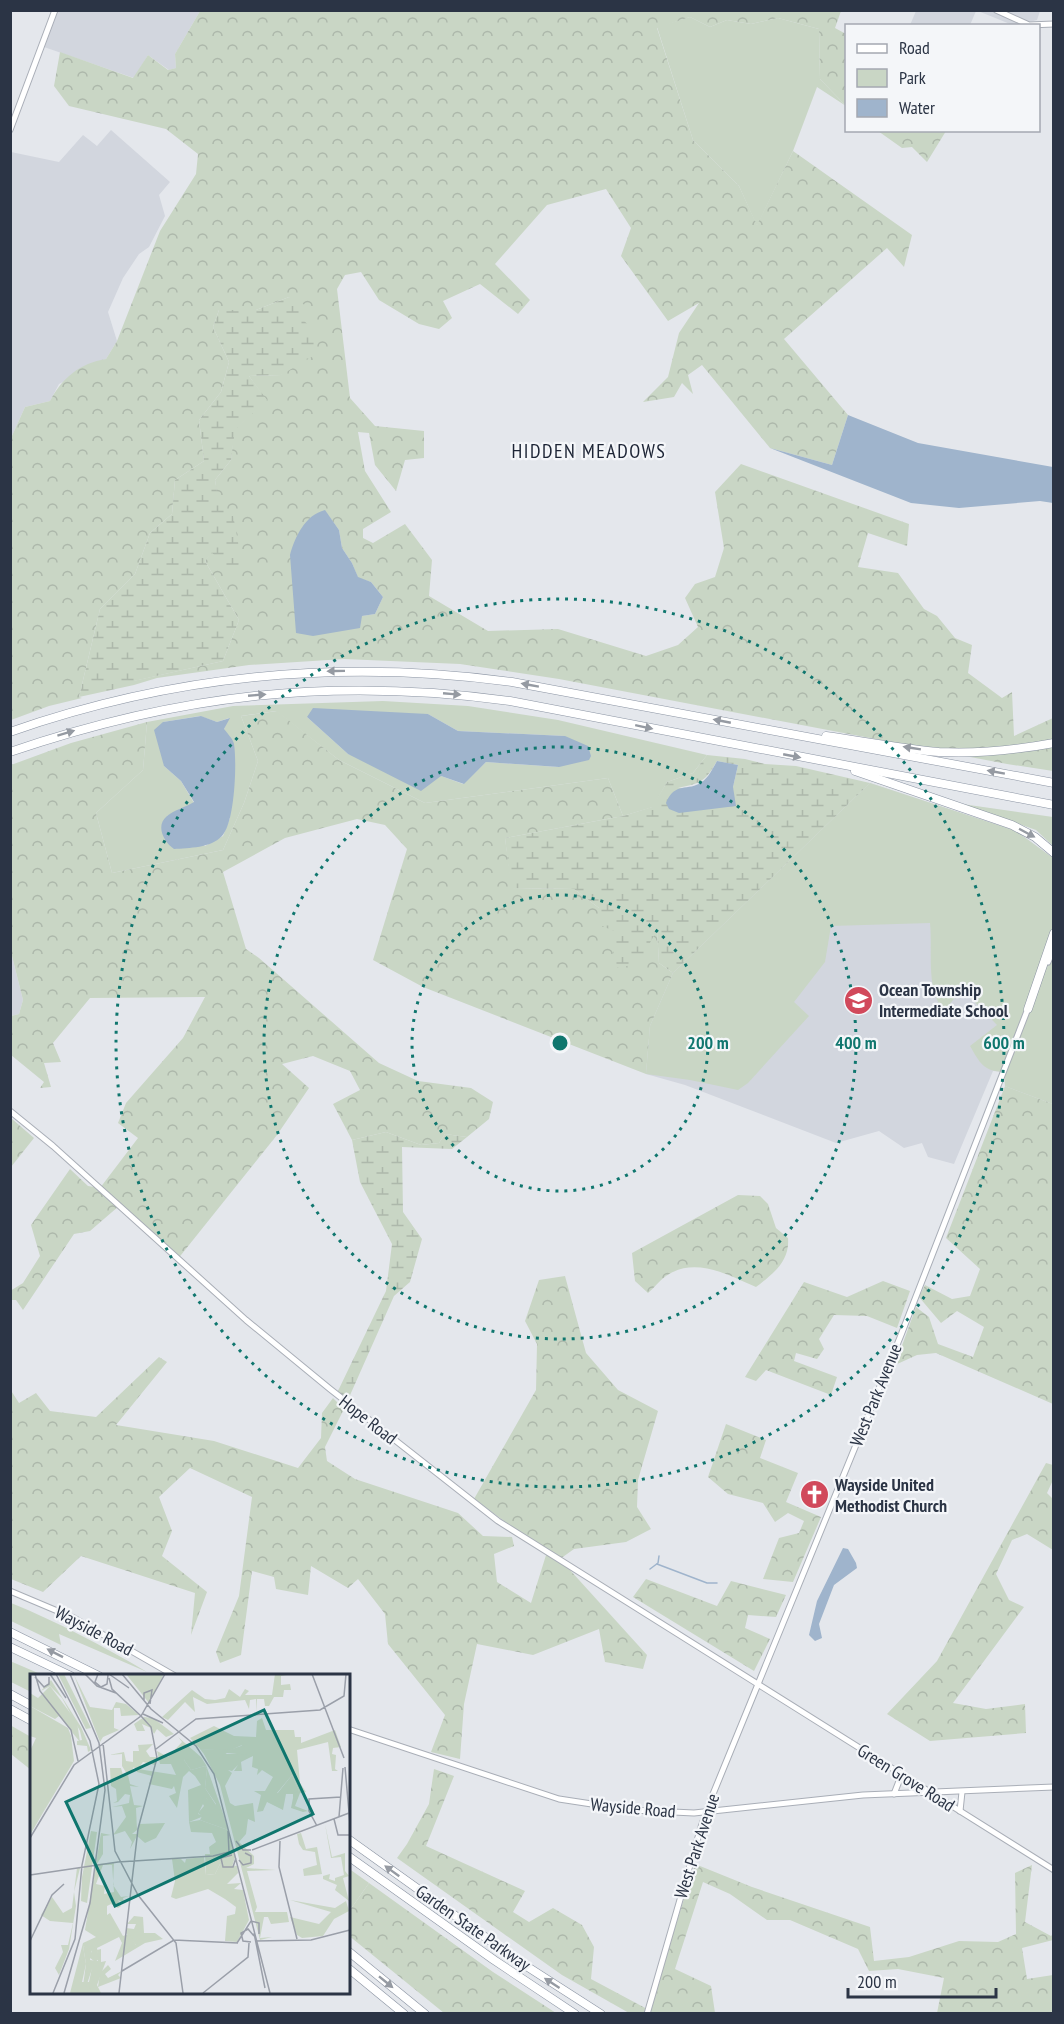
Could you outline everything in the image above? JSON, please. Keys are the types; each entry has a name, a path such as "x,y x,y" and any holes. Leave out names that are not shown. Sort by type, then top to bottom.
{"highway":[{"path":"10,732 78,710 159,690 253,676 341,671 430,673 494,680 1053,783"},
{"path":"10,752 95,725 188,704 289,692 391,690 510,701 1053,805"},
{"path":"753,727 939,752 986,752 1053,743"},
{"path":"834,764 1012,825 1035,837 1053,853"},
{"path":"1028,1009 1053,933"},
{"path":"10,1632 95,1674"},
{"path":"10,1647 67,1674"},
{"path":"10,1694 30,1705"},
{"path":"10,1709 30,1720"},
{"name":"Garden State Parkway","path":"350,1840 520,1962 602,2013"},
{"name":"Garden State Parkway","path":"350,1857 484,1953 575,2013"},
{"path":"350,1953 425,2013"},
{"path":"350,1970 404,2013"}],"street":[{"path":"10,130 55,10"},
{"path":"996,10 1027,24"},
{"name":"West Park Avenue","path":"646,2013 707,1812 897,1345 1053,948"},
{"name":"Hope Road","path":"10,1111 246,1320 463,1496 520,1537 603,1586 759,1685"},
{"name":"Wayside Road","path":"10,1591 74,1618 172,1674"},
{"name":"Green Grove Road","path":"759,1685 900,1776 1053,1870"},
{"name":"Wayside Road","path":"350,1730 574,1803 647,1812 707,1812 835,1797 1053,1787"},
{"path":"894,1794 900,1776"},
{"path":"960,1811 962,1792"}],"shaded area":[{"path":"916,10 976,11 970,24 910,24"},
{"path":"57,11 200,11 175,54 176,68 169,70 148,55 134,78 44,47"},
{"path":"978,11 1040,11 1037,20 1022,24 1010,24"},
{"path":"111,130 170,182 159,195 165,216 149,247 139,254 123,278 108,312 117,341 106,359 59,384 50,401 25,407 11,438 11,152 59,162 83,135 97,146"},
{"name":"Ocean Township Intermediate School","path":"870,783 1016,831 1054,859 1053,1104 1005,1086 1004,1072 993,1071 954,1164 928,1157 922,1143 904,1148 879,1131 836,1143 685,1085 646,1074 650,1026 673,973"},
{"path":"10,948 23,1000 19,1014 11,1016"}],"green space":[{"path":"200,11 841,11 835,28 845,33 845,105 820,79 819,29 778,18 751,24 727,20 710,27 690,17 657,28 693,140 739,186 757,225 793,151 912,235 904,267 887,248 784,339 848,415 832,465 770,448 702,365 688,375 693,394 682,383 674,397 643,402 668,377 679,333 699,303 668,321 621,256 631,228 606,189 547,205 495,264 530,300 518,314 480,284 443,301 452,318 439,329 419,324 379,300 361,272 345,275 337,289 350,398 375,426 424,431 424,458 405,460 396,491 375,465 369,433 358,432 365,471 391,512 363,529 363,538 373,543 405,524 432,560 429,596 488,631 558,629 646,656 678,645 698,627 685,598 695,584 715,577 724,548 715,492 741,464 909,524 907,546 868,533 858,567 898,573 924,609 937,616 955,638 972,645 968,673 1002,698 1012,692 1014,736 1053,718 1053,771 559,679 460,664 344,659 249,665 157,678 134,685 133,681 223,661 239,620 205,561 214,544 218,523 215,480 231,460 234,430 266,400 249,376 281,375 303,320 289,297 256,310 219,310 213,327 229,362 221,392 199,420 204,461 175,480 172,514 150,533 135,574 100,609 79,697 82,698 49,706 11,720 11,438 25,407 50,401 60,385 73,373 88,364 106,359 117,341 160,231 196,174 198,154 166,129 69,106 54,86 60,52 133,78 148,55 168,70 176,68 175,54","holes":["325,511 339,530 342,548 358,578 371,582 383,597 375,614 362,616"]},
{"path":"690,17 710,27 727,20 751,24 778,18 819,29 820,79 845,105 817,87 793,151 757,226 739,186 693,140 657,27"},
{"path":"879,132 945,132 927,162 912,147 902,148"},
{"path":"289,297 307,306 303,320 314,330 315,355 281,375 249,376 267,400 235,430 231,460 215,480 219,503 233,515 242,563 231,569 212,553 205,561 239,620 223,661 134,681 134,685 79,697 100,609 135,574 150,533 172,514 175,480 204,461 199,420 221,392 229,362 213,327 219,310 256,310"},
{"path":"383,701 468,706 558,720 707,755 693,773 667,782 653,807 623,816 608,778 425,803 339,760 276,711 241,716 258,761 244,803 223,850 112,873 96,813 143,770 147,722 233,706","holes":["428,714 458,731 565,736 558,767 486,762 463,784 441,776 348,754 307,717","200,716 217,722 229,718 224,729 230,818 223,836 205,846 167,816 194,803 181,781 164,766 163,722"]},
{"path":"277,711 339,760 425,803 608,778 623,816 505,838 512,888 574,889 599,908 657,928 659,963 673,973 650,1026 646,1074 423,987 373,960 407,849 385,825 357,819 285,838 223,872 246,949 379,1063 418,1081 471,1088 493,1102 489,1119 467,1137 445,1134 439,1143 421,1145 386,1132 352,1140 333,1104 360,1090 350,1071 313,1056 282,1064 309,1088 277,1135 177,1260 119,1206 90,1231 74,1234 23,1310 16,1300 11,1300 10,1291 23,1283 40,1256 31,1225 70,1169 88,1186 100,1188 138,1138 118,1123 126,1103 183,1038 205,997 90,998 53,1043 61,1062 44,1063 51,1087 40,1088 44,1082 11,1055 11,1016 19,1014 23,1000 10,948 11,765 71,743 147,722 143,770 96,813 112,873 223,850 244,803 258,761 241,716"},
{"path":"707,755 745,759 765,764 796,766 870,783 673,973 659,963 657,930 639,963 619,968 611,964 616,932 600,925 599,908 574,889 511,888 505,838 623,816 652,807 667,782 693,773","holes":["717,761 738,765 733,787 678,788 702,780"]},
{"name":"Ocean Township Intermediate School","path":"870,783 1016,831 1053,858 1053,1104 1005,1086 1004,1072 991,1070 983,1065 970,1046 997,1025 962,989 944,1011 938,1002 932,980 930,923 831,926 825,962 794,1002 809,1016 748,1083 738,1090 646,1074 650,1026 673,973"},
{"path":"962,804 1053,817 1053,846 1036,830"},
{"path":"1005,1086 1053,1104 1053,1404 936,1353 917,1355 895,1365 916,1307 929,1317 938,1344 973,1357 984,1327 957,1311 941,1323 919,1297 925,1285 952,1299 970,1296 980,1269 946,1238"},
{"path":"11,1118 34,1138 11,1167"},
{"path":"386,1132 421,1145 439,1143 445,1134 467,1137 452,1149 402,1147 403,1212 422,1239 410,1282 394,1296 347,1402 337,1393 386,1291 392,1244 360,1182 352,1140"},
{"path":"738,1195 760,1196 768,1204 776,1228 788,1238 783,1260 768,1277 756,1287 723,1273 688,1268 677,1270 666,1276 648,1293 635,1281 632,1253"},
{"path":"565,1276 586,1353 618,1390 658,1411 638,1480 637,1507 651,1529 626,1542 574,1549 560,1559 647,1655 643,1669 605,1662 599,1629 533,1655 477,1644 464,1704 460,1759 431,1752 445,1715 388,1644 385,1614 358,1579 348,1588 311,1566 308,1595 276,1589 274,1577 252,1571 241,1655 220,1663 216,1652 239,1596 252,1497 190,1468 159,1497 172,1531 162,1556 207,1592 191,1635 195,1593 81,1556 43,1592 11,1579 10,1389 19,1403 36,1393 50,1411 96,1417 159,1357 167,1362 116,1425 214,1441 298,1468 321,1438 322,1413 333,1398 344,1409 325,1447 327,1461 355,1479 458,1513 483,1536 512,1537 514,1546 494,1554 497,1582 531,1603 547,1552 474,1499 536,1390 537,1344 525,1321 539,1280"},
{"path":"883,1281 910,1291 897,1328 867,1316 834,1315 819,1339 824,1349 817,1359 796,1353 794,1361 837,1377 831,1395 766,1370 756,1381 745,1377 804,1282 847,1297"},
{"path":"726,1424 766,1440 760,1458 798,1473 786,1502 821,1517 793,1582 763,1579 779,1538 799,1533 804,1521 788,1513 775,1522 763,1503 728,1494 708,1477"},
{"path":"1046,1463 1053,1465 1053,1480 1047,1493 1053,1499 1053,1550 1027,1534 1012,1540 996,1574 1009,1600 1024,1607 953,1703 986,1709 1025,1704 1026,1733 930,1741 887,1714 937,1661"},
{"path":"646,1579 717,1606 731,1581 786,1595 776,1617 748,1615 745,1628 770,1639 754,1671 633,1597"},
{"path":"11,1603 80,1635 147,1672 59,1634 61,1645 11,1621"},
{"path":"10,1661 40,1674 30,1674 30,1692 11,1682"},
{"path":"10,1725 30,1736 30,1769 11,1754"},
{"path":"434,1769 454,1776 426,1846 525,1891 513,1912 529,1922 553,1908 582,1925 594,1947 591,1979 649,2010 695,1864 752,1887 870,1927 874,1961 909,1957 959,1941 998,1942 1016,1934 1015,1873 1032,1865 1025,1922 1051,1936 1053,1934 1053,1940 1022,1948 1027,1979 1053,1975 1053,2013 937,2013 944,1978 898,1969 869,1971 858,1949 790,1920 767,1920 730,1894 703,1882 675,1969 711,1986 715,2013 629,2013 562,1975 397,1858 429,1804"},
{"path":"350,1869 369,1883 350,1910"},
{"path":"369,1883 493,1972 556,2013 444,2013 350,1937 350,1910"}],"water":[{"path":"848,415 918,443 1053,467 1053,503 1040,501 959,508 911,503 770,448 832,465"},
{"path":"325,510 339,530 342,548 358,577 371,582 383,597 375,614 362,616 360,628 313,636 296,633 290,555 298,534 306,522"},
{"path":"313,708 428,714 458,731 565,736 588,746 591,756 589,760 559,767 486,762 464,784 441,776 421,791 348,754 307,717"},
{"path":"201,716 217,722 230,718 224,729 233,742 235,753 234,792 230,819 222,836 212,843 200,847 174,849 162,834 163,820 173,812 194,802 181,781 164,766 154,730 163,722"},
{"path":"717,761 738,765 733,787 736,806 679,813 669,809 666,803 673,792 702,782"},
{"path":"843,1548 848,1549 857,1568 834,1585 819,1624 822,1638 815,1641 809,1635 817,1601"}],"waterway":[{"path":"650,1569 658,1563 659,1556"},
{"path":"657,1564 707,1583 717,1583"}],"place":[{"name":"Ocean Township Intermediate School","path":"858,1000"},
{"name":"Wayside United Methodist Church","path":"814,1495"}],"district":[{"name":"HIDDEN MEADOWS","path":"589,451"}]}
